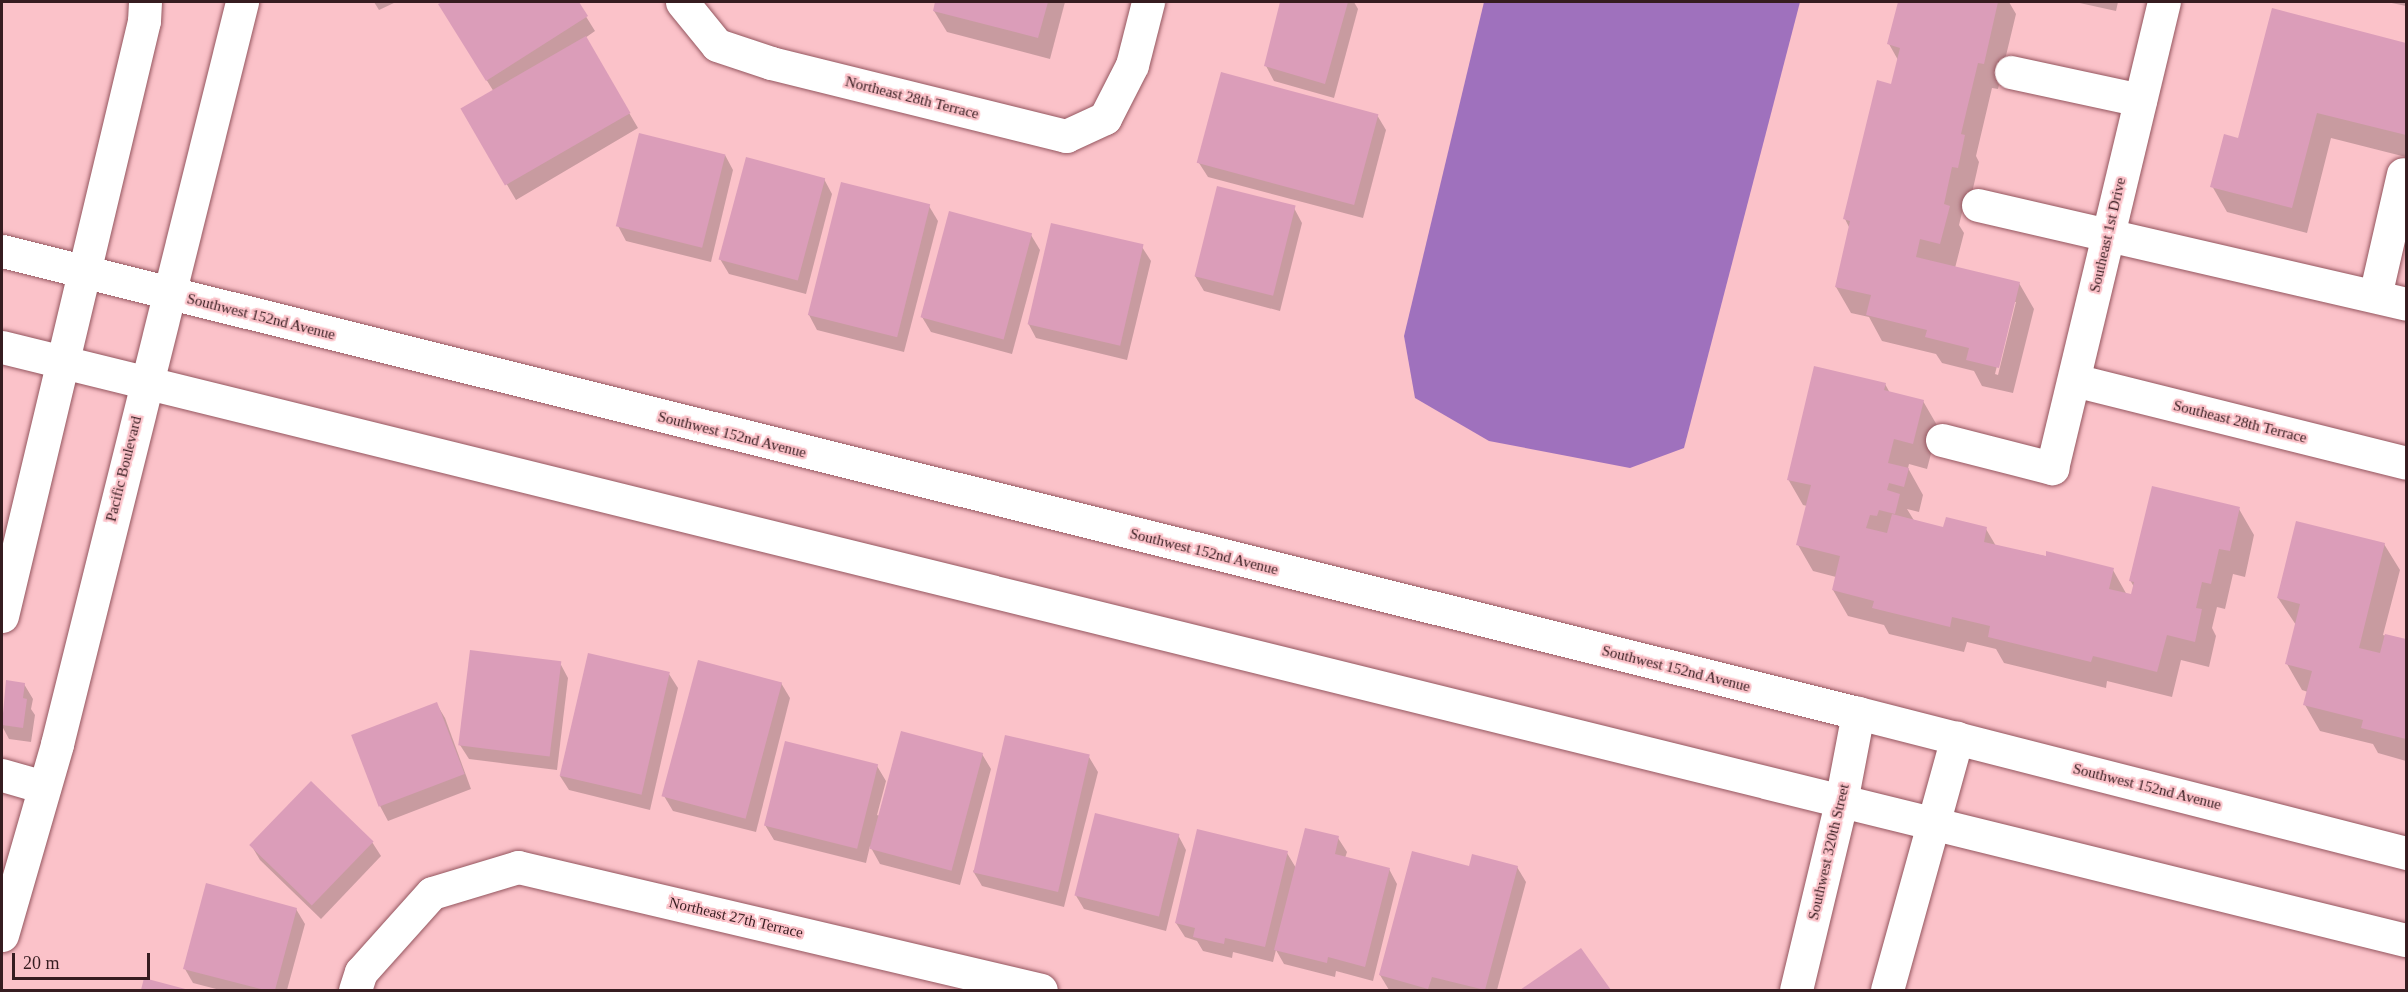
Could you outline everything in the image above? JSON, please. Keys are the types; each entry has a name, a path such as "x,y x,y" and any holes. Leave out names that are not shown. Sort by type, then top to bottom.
{"street":[{"path":"2,616 144,21 145,2"},
{"name":"Pacific Boulevard","path":"2,935 44,787 242,2"},
{"name":"Northeast 28th Terrace","path":"682,2 717,45 771,63 1066,136 1105,118 1132,65 1148,2"},
{"name":"Southeast 1st Drive","path":"1942,440 2052,468 2164,2"},
{"path":"2012,72 2140,100"},
{"path":"2375,296 2403,174"},
{"path":"1978,205 2406,304"},
{"name":"Southwest 152nd Avenue","path":"2,251 1858,712 2406,853"},
{"path":"2,347 2406,940"},
{"name":"Southeast 28th Terrace","path":"2074,381 2406,463"},
{"name":"Southwest 320th Street","path":"1796,990 1842,802 1858,712"},
{"path":"1887,990 1957,738"},
{"path":"2,775 44,787"},
{"name":"Northeast 27th Terrace","path":"355,990 361,972 432,893 518,867 1041,990"}],"shaded area":[{"path":"1484,2 1800,2 1684,448 1630,468 1489,441 1415,398 1404,336"}],"building":[{"path":"443,2 579,2 588,16 486,81 438,4"},
{"path":"935,2 1048,2 1038,38 933,11"},
{"path":"1280,2 1348,2 1325,84 1264,66"},
{"path":"1898,2 1998,2 1984,64 1978,63 1961,134 1965,135 1958,168 1952,167 1944,204 1950,206 1940,244 1920,239 1916,257 2020,282 1999,368 1966,360 1969,348 1925,337 1927,330 1866,315 1871,295 1835,287 1850,221 1843,219 1877,80 1891,84 1900,48 1887,44"},
{"path":"2272,8 2406,43 2406,135 2317,113 2292,208 2210,187 2224,134 2238,138"},
{"path":"586,36 630,113 505,186 460,109"},
{"path":"1221,72 1378,114 1354,205 1197,163"},
{"path":"639,133 725,155 702,248 616,226"},
{"path":"746,157 825,178 798,281 719,259"},
{"path":"841,182 930,204 897,337 808,315"},
{"path":"1217,186 1296,206 1273,296 1195,276"},
{"path":"949,211 1032,233 1004,340 921,317"},
{"path":"1051,223 1144,244 1120,346 1028,324"},
{"path":"1814,366 1886,383 1884,390 1924,400 1913,444 1894,439 1888,463 1909,468 1904,487 1889,483 1887,490 1900,494 1895,514 1879,510 1877,516 1870,515 1866,528 1887,533 1892,514 1943,527 1946,517 1987,527 1984,542 2046,556 2046,551 2114,568 2109,589 2131,594 2134,582 2129,581 2152,486 2240,507 2230,551 2219,549 2211,584 2202,582 2196,608 2202,609 2195,642 2167,635 2157,672 2093,656 2091,662 1988,637 1990,626 1952,617 1950,627 1872,608 1874,601 1832,590 1840,556 1796,545 1811,485 1787,480"},
{"path":"2296,521 2385,543 2359,648 2380,653 2385,634 2406,639 2406,739 2361,728 2363,720 2303,705 2312,671 2285,664 2300,604 2277,598"},
{"path":"470,650 561,661 550,756 458,745"},
{"path":"588,653 670,672 642,795 560,776"},
{"path":"698,660 782,683 746,819 662,796"},
{"path":"6,680 25,683 23,698 27,699 23,728 2,725"},
{"path":"437,702 465,774 379,807 351,735"},
{"path":"901,731 983,753 952,871 869,849"},
{"path":"1005,735 1090,755 1058,892 973,872"},
{"path":"785,741 878,764 857,849 764,825"},
{"path":"311,781 374,841 312,905 249,845"},
{"path":"1095,813 1179,834 1159,917 1074,895"},
{"path":"1305,828 1339,836 1335,854 1390,868 1365,967 1328,957 1327,963 1274,950"},
{"path":"1197,829 1288,851 1265,947 1225,938 1224,944 1193,937 1195,928 1175,923"},
{"path":"1412,851 1469,866 1472,854 1518,866 1485,990 1432,977 1428,989 1379,975"},
{"path":"206,883 297,908 275,990 265,990 183,969"},
{"path":"1581,948 1611,990 1520,990"},
{"path":"144,978 189,990 141,990"}]}
